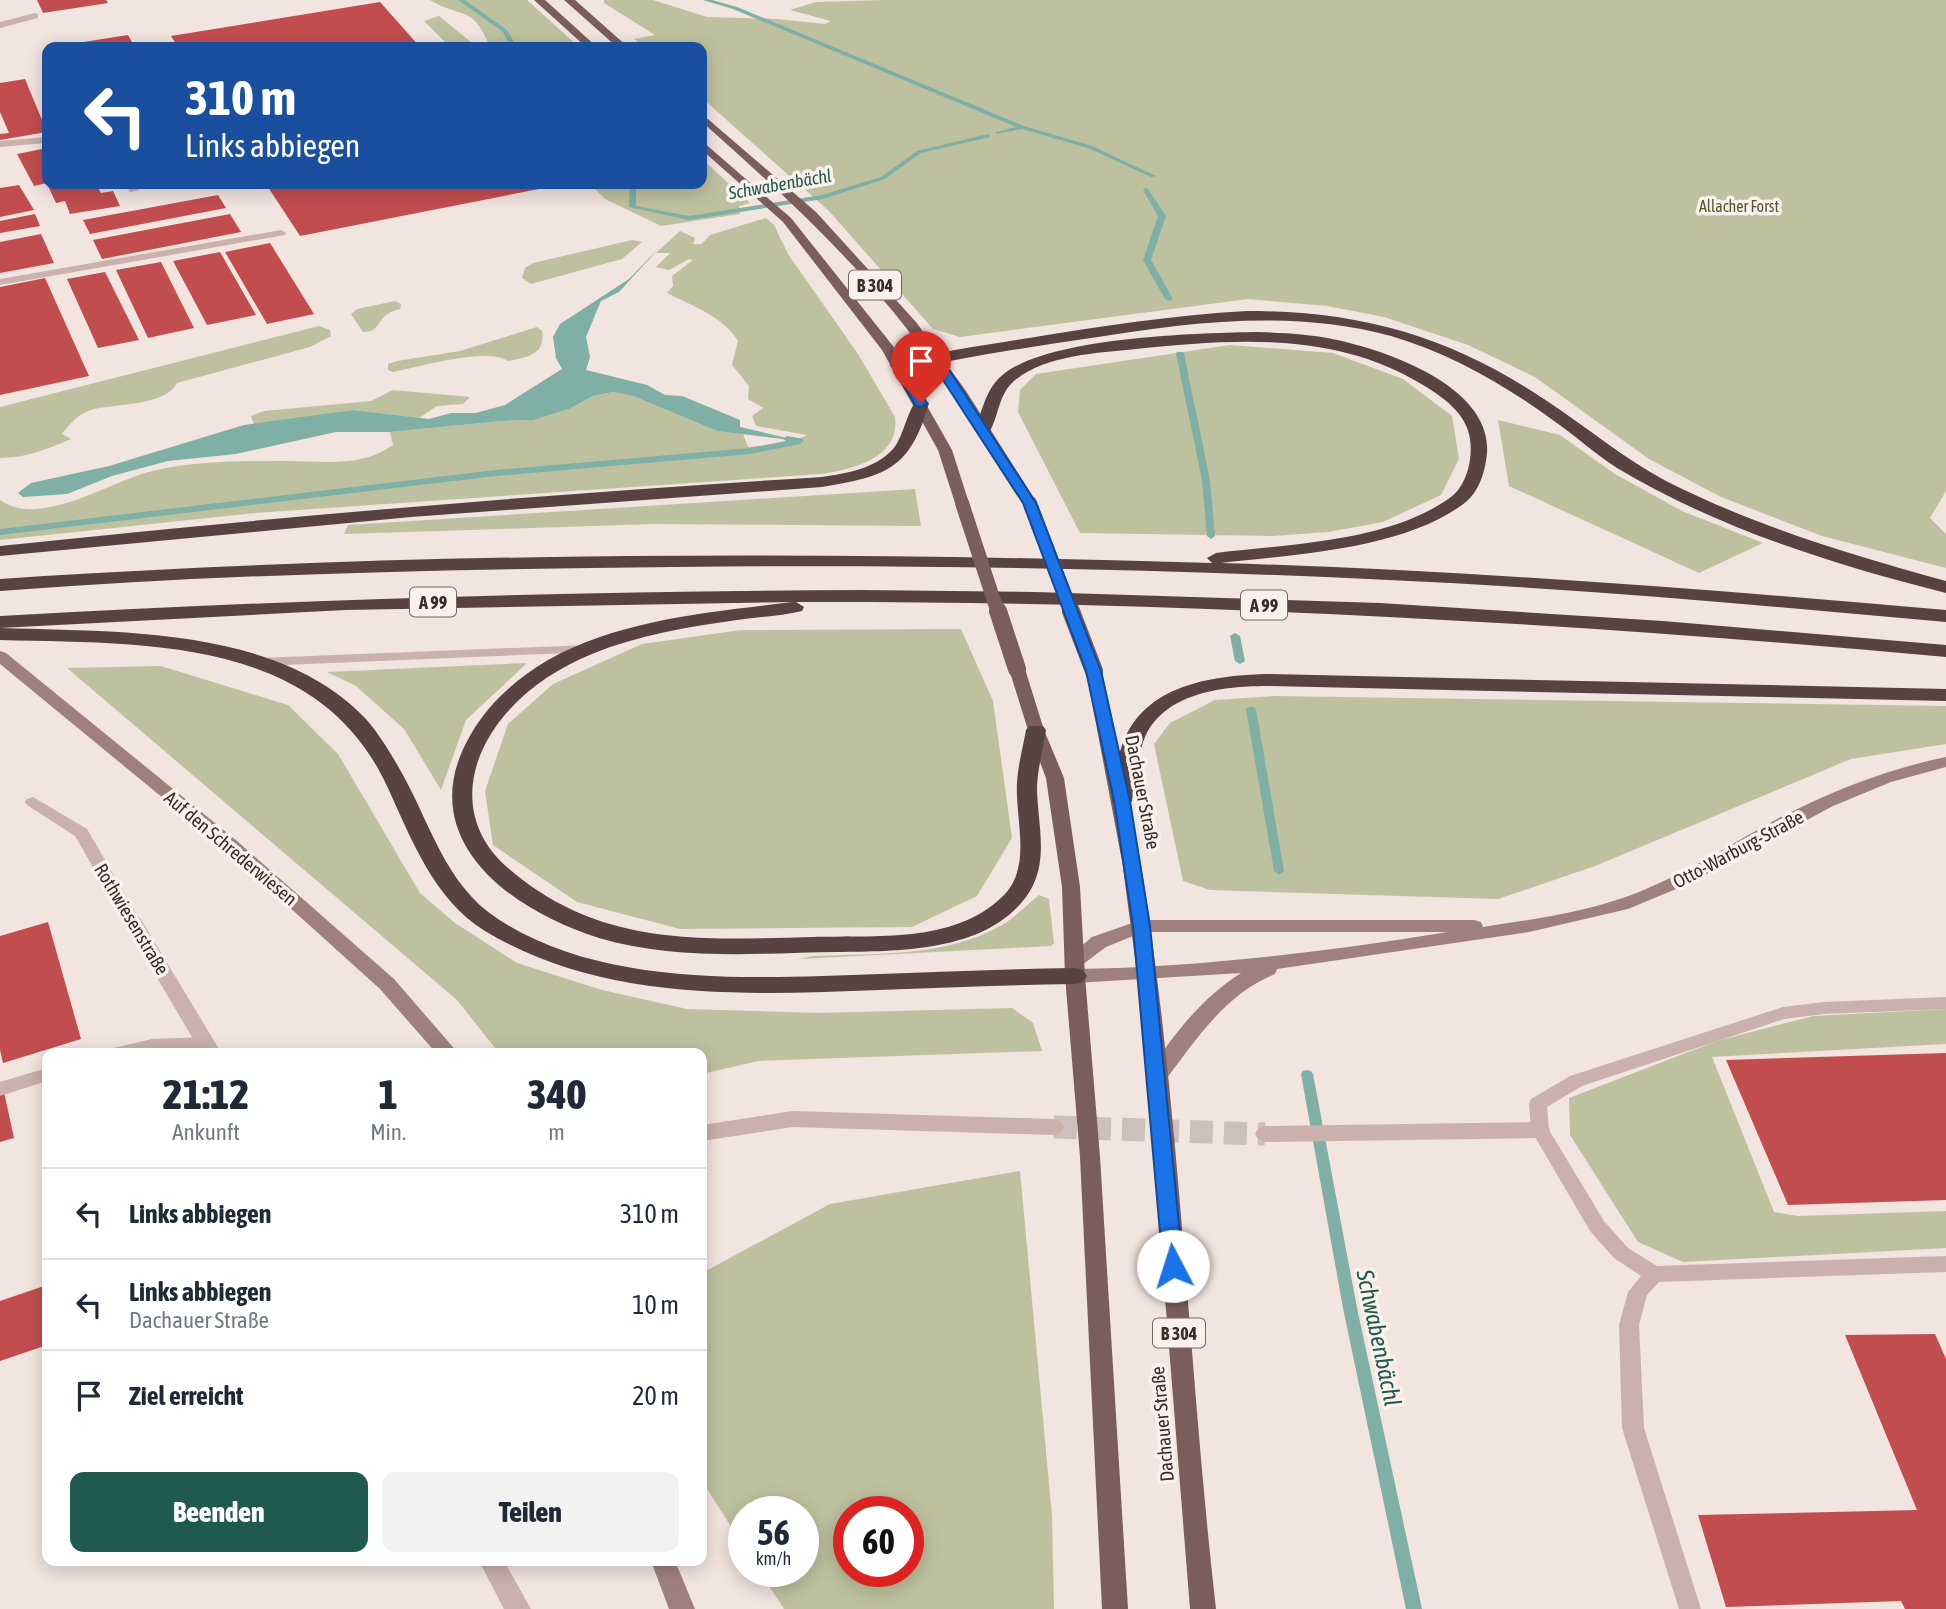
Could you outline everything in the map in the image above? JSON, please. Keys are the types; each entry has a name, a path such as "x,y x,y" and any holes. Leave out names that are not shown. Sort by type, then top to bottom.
{"highway":[{"path":"898,366 1189,318 1280,315 1329,319 1396,333 1471,360 1560,417 1620,462 1686,498 1763,531 1837,557 1946,587"},
{"path":"984,429 998,390 1008,377 1024,367 1045,360 1115,347 1215,335 1261,334 1303,338 1358,349 1391,360 1424,377 1455,398 1479,437 1478,460 1472,484 1457,500 1399,528 1287,548 1153,566"},
{"path":"0,551 363,515 595,496 822,482 857,476 888,464 906,446 914,430 921,403"},
{"name":"A 99","path":"0,585 529,562 866,560 1153,566 1544,584 1946,616"},
{"path":"866,597 658,628 588,649 556,664 526,684 505,702 486,725 472,749 463,774 460,798 463,818 485,860 509,886 547,909 588,926 654,942 729,947 893,942 944,935 993,915 1012,901 1031,863 1027,785 1036,730"},
{"name":"A 99","path":"0,622 282,607 524,599 1114,599 1382,609 1674,627 1946,651"},
{"path":"0,634 160,641 217,650 260,662 295,676 328,694 366,731 387,763 430,854 469,909 491,925 550,953 656,979 772,986 1075,968"},
{"path":"1122,801 1129,747 1136,731 1152,712 1182,693 1221,682 1279,680 1606,690 1946,695"}],"main road":[{"path":"539,0 586,42"},
{"path":"569,0 617,42"},
{"name":"Dachauer Straße","path":"707,121 812,214 911,325 936,359 1030,503 1094,671 1122,801 1141,926 1157,1077 1203,1609"},
{"name":"B 304","path":"707,148 787,220 898,366 921,403 945,450 1036,730 1055,778 1071,887 1090,1157 1115,1609"},
{"name":"Auf den Schrederwiesen","path":"0,656 231,845 377,974 444,1048"},
{"name":"Otto-Warburg-Straße","path":"1075,968 1146,975 1347,956 1583,915 1643,898 1862,785 1908,770 1946,762"},
{"path":"1075,968 1099,942 1141,926"},
{"name":"Otto-Warburg-Straße","path":"1141,926 1527,926"},
{"path":"1157,1077 1218,1000 1242,981 1261,971 1294,961"},
{"path":"665,1566 682,1609"}],"street":[{"name":"Rothwiesenstraße","path":"132,922 209,1048"},
{"path":"707,1132 793,1119 1054,1128"},
{"path":"1265,1134 1540,1130"},
{"path":"495,1566 518,1609"}],"lane":[{"path":"0,25 35,16"},
{"path":"0,144 42,140"},
{"path":"0,282 281,233"},
{"path":"260,662 588,649"},
{"name":"Rothwiesenstraße","path":"33,802 81,833 132,922"},
{"path":"1946,1003 1824,1008 1783,1013 1576,1081 1538,1104 1540,1130 1597,1226 1621,1253 1654,1274 1946,1264"},
{"path":"140,1048 152,1045 209,1048"},
{"path":"0,1089 42,1076"},
{"path":"1654,1274 1638,1292 1629,1325 1633,1428 1690,1609"}],"green space":[{"path":"430,0 527,0 573,42 488,42 472,18"},
{"name":"Allacher Forst","path":"604,0 653,0 707,17 777,19 825,24 831,21 790,10 816,2 885,0 1946,0 1946,491 1930,518 1946,534 1946,568 1822,536 1721,497 1649,459 1535,377 1468,345 1384,317 1327,306 1248,299 960,337 933,329 829,211 707,102 707,42 638,42 634,39 655,35 604,3"},
{"path":"439,16 471,42 445,42 424,21"},
{"path":"707,164 750,203 739,206 740,214 661,226 605,199 595,189 707,189"},
{"path":"766,218 774,225 788,254 858,354 895,417 895,431 890,442 882,452 860,465 821,474 255,513 0,540 0,500 16,507 35,509 55,506 135,476 201,463 355,460 381,452 393,445 390,432 534,420 569,409 593,396 613,392 633,396 717,431 743,434 748,447 790,443 807,435 756,426 752,416 763,408 748,399 749,386 732,365 738,341 732,332 706,312 667,293 673,286 672,276 693,260 689,259 669,270 656,267 670,253 656,253 680,231 695,238 693,244 702,244 710,235"},
{"path":"632,240 642,242 622,259 531,284 522,278 525,268 533,263"},
{"path":"395,301 401,304 400,309 392,311 368,332 363,332 351,314 357,309"},
{"path":"319,326 330,330 331,336 310,347 177,383 171,391 151,400 91,410 78,417 62,434 71,439 28,455 0,458 0,407"},
{"path":"537,327 542,331 541,345 534,354 522,358 508,361 498,357 469,357 393,372 388,370 388,364 397,361 460,351"},
{"path":"1230,345 1333,353 1403,379 1452,416 1459,459 1441,495 1383,522 1328,532 1273,536 1080,533 1018,412 1020,390 1036,374"},
{"path":"393,390 470,397 463,404 437,406 419,418 353,410 254,424 251,416 264,411 371,401"},
{"path":"1498,420 1560,435 1615,474 1682,511 1763,543 1699,573 1509,486"},
{"path":"915,489 921,526 654,524 344,534 348,525"},
{"path":"961,629 993,701 1012,838 977,896 912,927 680,929 577,902 493,845 485,791 508,724 553,684 642,644 741,630"},
{"path":"527,663 466,720 441,790 404,729 356,686 327,672"},
{"path":"161,666 288,705 338,754 420,893 455,923 517,963 602,990 687,1009 817,1013 1012,1008 1033,1023 1042,1051 758,1061 707,1073 707,1048 495,1048 457,1000 67,668"},
{"path":"1274,696 1946,706 1946,744 1851,759 1595,866 1498,899 1210,890 1183,881 1154,744 1170,723 1215,700"},
{"path":"1039,895 1049,899 1054,943 1051,946 800,959 813,956 910,952 957,943 1002,925"},
{"path":"1946,1009 1946,1044 1712,1057 1774,1212 1798,1216 1946,1211 1946,1248 1683,1262 1638,1242 1570,1135 1569,1098 1717,1041 1813,1016"},
{"path":"1020,1171 1052,1516 1054,1609 784,1609 770,1587 819,1587 819,1496 728,1496 728,1522 707,1489 707,1270 830,1204"}],"water":[{"path":"662,245 619,292 601,301 586,337 590,357 586,370 647,385 665,395 682,396 740,420 740,427 800,441 717,431 633,396 613,392 593,396 569,409 534,420 390,432 336,432 236,454 168,461 112,476 67,494 23,497 18,493 31,483 109,466 244,425 353,410 429,419 451,413 476,413 505,405 562,369 556,358 553,337 560,324 629,279"}],"building":[{"path":"37,0 106,0 108,3 43,13"},
{"path":"380,2 416,42 175,42 171,36"},
{"path":"128,35 132,42 83,42"},
{"path":"25,79 42,120 42,133 0,140 0,134 9,133 0,112 0,83"},
{"path":"42,149 42,184 34,186 17,154"},
{"path":"19,185 34,210 0,217 0,188"},
{"path":"49,189 99,189 101,193 113,191 120,206 70,214 65,201 56,203"},
{"path":"269,189 539,189 300,236"},
{"path":"218,195 226,208 90,234 83,220"},
{"path":"35,214 40,226 0,233 0,221"},
{"path":"230,214 241,232 102,259 93,240"},
{"path":"41,234 54,263 0,273 0,242"},
{"path":"270,243 314,314 267,324 225,252"},
{"path":"220,252 256,315 207,325 173,261"},
{"path":"161,262 194,328 148,338 116,270"},
{"path":"105,272 139,340 98,348 67,279"},
{"path":"45,278 89,376 0,395 0,287"},
{"path":"48,922 81,1039 52,1048 42,1048 42,1051 3,1063 0,1050 0,936"},
{"path":"1946,1053 1946,1200 1788,1205 1726,1060"},
{"path":"4,1092 14,1138 0,1142 0,1093"},
{"path":"42,1287 42,1347 0,1361 0,1301"},
{"path":"1935,1334 1946,1359 1946,1609 1905,1609 1901,1601 1726,1607 1698,1515 1917,1510 1845,1335"}],"waterway":[{"name":"Schwabenbächl","path":"461,0 505,31 511,42"},
{"path":"706,0 735,8 1022,127"},
{"name":"Schwabenbächl","path":"998,133 1022,127"},
{"name":"Schwabenbächl","path":"1022,127 1090,147 1153,176"},
{"name":"Schwabenbächl","path":"633,189 632,207 689,218 823,197 883,178 919,152 988,136"},
{"name":"Schwabenbächl","path":"1146,190 1162,216 1147,260 1169,299"},
{"name":"Schwabenbächl","path":"1180,354 1206,480 1211,536"},
{"path":"0,532 496,473 750,451 800,441 787,439"},
{"name":"Schwabenbächl","path":"1235,636 1240,661"},
{"name":"Schwabenbächl","path":"1251,709 1279,871"},
{"name":"Schwabenbächl","path":"1307,1074 1350,1308 1414,1609"}],"tunnel":[{"path":"1054,1127 1265,1134"}],"route":[{"path":"921,403 898,366 936,359 1030,503 1094,671 1122,801 1141,926 1173,1266"}]}
